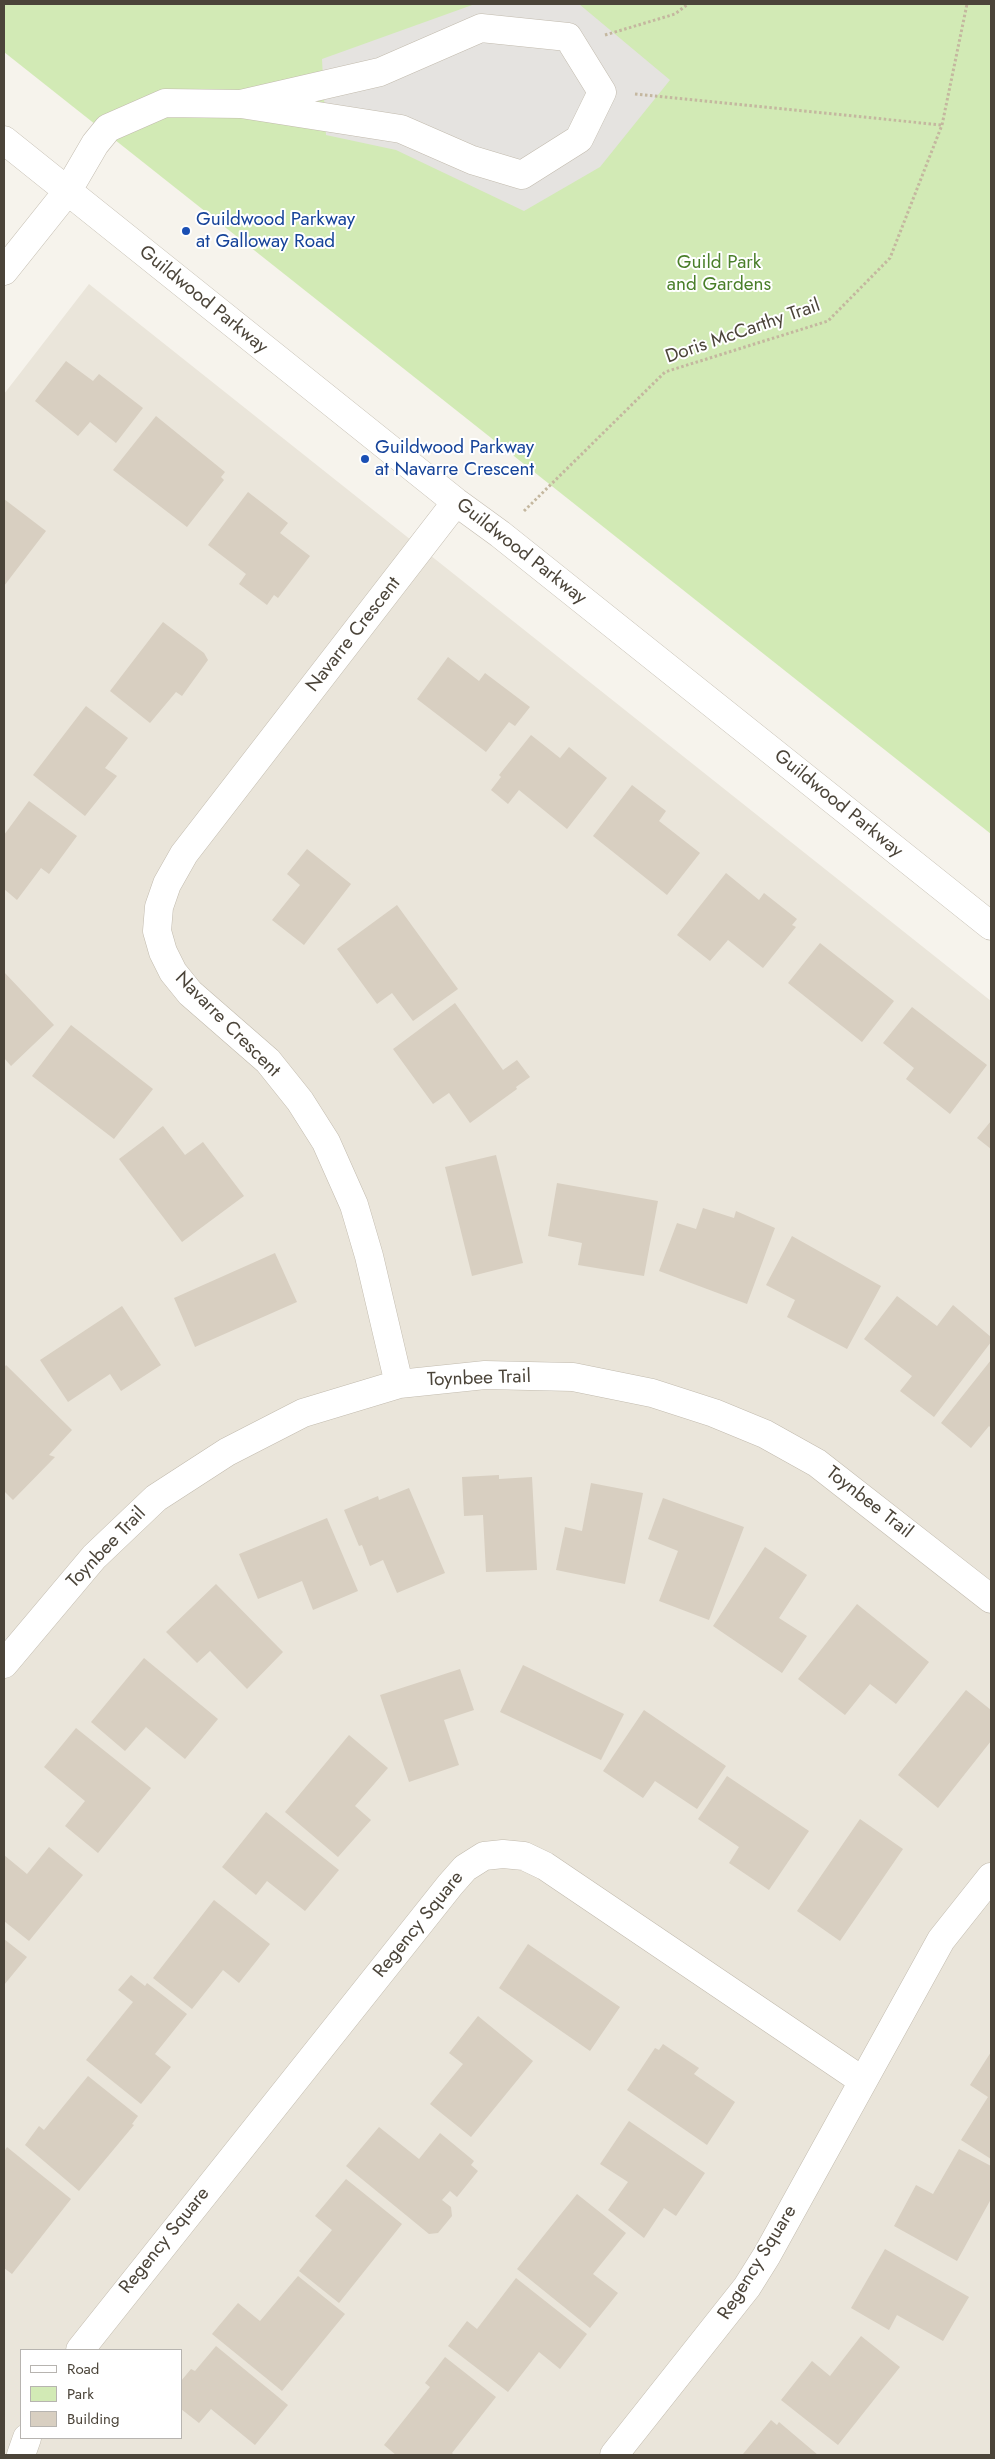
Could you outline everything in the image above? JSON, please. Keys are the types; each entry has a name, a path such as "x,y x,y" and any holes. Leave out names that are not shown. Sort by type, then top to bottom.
{"street":[{"path":"4,271 67,192 95,144 108,128 164,103 241,104 401,129 472,160 522,175 579,139 602,92 568,37 481,28 380,72 241,104"},
{"name":"Guildwood Parkway","path":"4,140 456,502 500,534 991,926"},
{"name":"Navarre Crescent","path":"399,1384 369,1256 354,1205 326,1142 300,1101 268,1061 190,992 173,972 163,952 157,931 160,907 168,884 184,854 456,502"},
{"name":"Toynbee Trail","path":"4,1664 94,1557 156,1498 226,1452 303,1413 399,1384 485,1375 573,1377 652,1393 714,1413 765,1434 817,1463 991,1599"},
{"name":"Regency Square","path":"81,2349 450,1886 465,1868 484,1856 503,1854 524,1856 545,1866 863,2081"},
{"name":"Regency Square","path":"614,2455 747,2288 940,1940 991,1877"},
{"path":"21,2455 27,2439"}],"path":[{"path":"568,37 593,39 675,14 688,4"},
{"name":"Doris McCarthy Trail","path":"500,534 665,372 828,321 890,258 942,124 967,4"},
{"path":"602,92 667,96 942,124"}],"shaded area":[{"path":"475,4 579,4 670,80 600,167 524,211 396,150 326,135 322,59"},
{"path":"89,284 991,1001 991,2455 4,2455 4,394"}],"green space":[{"name":"Guild Park and Gardens","path":"4,4 991,4 991,834 4,52"}],"building":[{"path":"66,361 93,381 99,374 143,408 116,443 90,422 78,436 35,401"},
{"path":"156,416 225,472 221,477 224,480 187,527 113,470"},
{"path":"248,492 288,523 280,533 310,556 278,598 274,595 267,605 239,584 246,574 208,545"},
{"path":"4,499 46,531 4,586"},
{"path":"163,622 204,653 208,660 182,696 176,692 150,723 110,691"},
{"path":"448,657 479,681 485,673 530,707 515,726 509,722 486,752 417,699"},
{"path":"86,706 128,738 105,768 117,776 85,816 33,775"},
{"path":"531,735 560,758 569,747 607,778 567,829 519,790 508,804 491,790 501,777 499,775"},
{"path":"632,785 666,811 659,821 700,853 667,895 593,836"},
{"path":"29,801 77,836 49,874 41,868 17,900 4,889 4,835"},
{"path":"307,849 351,884 304,945 272,920 300,885 287,874"},
{"path":"726,873 759,900 764,893 797,919 792,925 796,927 763,968 728,940 710,961 677,935"},
{"path":"397,905 458,989 413,1021 392,993 377,1004 337,949"},
{"path":"820,943 894,1001 862,1042 788,983"},
{"path":"4,972 54,1025 11,1066 4,1058"},
{"path":"455,1003 503,1070 517,1060 530,1077 516,1087 517,1089 470,1123 449,1093 433,1104 393,1049"},
{"path":"912,1007 987,1065 950,1114 906,1079 914,1068 883,1043"},
{"path":"71,1025 153,1089 114,1139 32,1076"},
{"path":"991,1121 991,1149 977,1138"},
{"path":"163,1126 185,1155 203,1142 244,1196 182,1242 119,1159"},
{"path":"496,1155 523,1263 472,1276 445,1167"},
{"path":"557,1183 658,1201 644,1276 578,1265 582,1243 548,1236"},
{"path":"703,1208 734,1218 736,1211 775,1228 747,1304 659,1271 677,1223 696,1229"},
{"path":"792,1236 881,1286 847,1349 787,1317 795,1300 766,1285"},
{"path":"275,1253 297,1302 195,1347 174,1298"},
{"path":"897,1296 937,1326 953,1305 991,1337 991,1342 934,1417 900,1391 912,1376 864,1339"},
{"path":"122,1306 161,1365 121,1391 110,1374 68,1402 40,1360"},
{"path":"991,1360 991,1428 989,1426 971,1448 941,1423"},
{"path":"6,1365 72,1430 49,1455 55,1457 13,1500 4,1491 4,1368"},
{"path":"499,1475 499,1479 532,1477 537,1570 486,1572 483,1515 464,1516 462,1477"},
{"path":"591,1483 643,1493 625,1584 556,1570 565,1527 582,1531"},
{"path":"409,1488 445,1573 397,1593 383,1560 370,1566 362,1545 359,1546 344,1510 378,1496 379,1500"},
{"path":"663,1498 744,1527 709,1620 659,1601 678,1551 648,1539"},
{"path":"327,1518 358,1591 313,1610 302,1581 258,1599 239,1554"},
{"path":"765,1547 807,1575 779,1618 807,1636 782,1673 713,1626"},
{"path":"216,1584 283,1652 247,1689 210,1651 197,1663 166,1632"},
{"path":"857,1604 929,1662 896,1704 870,1684 845,1715 798,1679"},
{"path":"144,1658 218,1719 185,1759 146,1727 125,1751 91,1722"},
{"path":"523,1665 624,1714 601,1760 500,1712"},
{"path":"460,1669 474,1710 444,1720 459,1765 409,1782 380,1695"},
{"path":"966,1690 991,1710 991,1741 938,1808 898,1775"},
{"path":"644,1710 726,1766 697,1809 655,1781 643,1798 603,1771"},
{"path":"76,1728 151,1788 98,1853 65,1826 85,1801 44,1767"},
{"path":"349,1735 388,1768 355,1806 371,1820 338,1857 285,1812"},
{"path":"727,1776 809,1831 769,1890 729,1863 739,1847 698,1819"},
{"path":"266,1812 339,1870 305,1911 267,1881 256,1895 222,1867"},
{"path":"860,1819 903,1849 840,1941 797,1911"},
{"path":"49,1847 83,1875 29,1941 4,1921 4,1855 27,1874"},
{"path":"214,1900 270,1944 239,1983 223,1970 192,2009 153,1978"},
{"path":"4,1939 27,1957 4,1985"},
{"path":"528,1944 620,2007 590,2051 499,1988"},
{"path":"131,1975 145,1986 147,1983 187,2014 155,2054 171,2067 141,2104 86,2060 133,2002 118,1990"},
{"path":"478,2016 533,2061 471,2137 430,2104 463,2064 449,2053"},
{"path":"663,2044 699,2068 694,2074 735,2102 707,2145 627,2090 655,2048 659,2050"},
{"path":"991,2052 991,2159 961,2140 988,2097 970,2085"},
{"path":"88,2076 138,2116 132,2124 134,2125 79,2191 25,2145 39,2126 44,2130"},
{"path":"629,2121 705,2173 676,2216 664,2208 644,2238 608,2210 628,2182 600,2164"},
{"path":"379,2127 419,2159 440,2133 474,2161 471,2165 478,2171 457,2197 450,2191 442,2200 451,2207 452,2216 438,2233 429,2234 346,2166"},
{"path":"7,2147 71,2199 12,2274 4,2268 4,2152"},
{"path":"959,2149 991,2166 991,2199 957,2261 894,2226 916,2185 933,2194"},
{"path":"346,2179 402,2224 339,2303 299,2271 332,2230 315,2216"},
{"path":"577,2194 626,2233 593,2274 618,2293 590,2328 517,2269"},
{"path":"885,2249 969,2297 943,2341 897,2315 889,2330 851,2308"},
{"path":"298,2276 345,2314 282,2391 212,2334 238,2303 260,2321"},
{"path":"516,2278 587,2334 560,2369 539,2352 508,2392 448,2346 467,2321 477,2329"},
{"path":"861,2336 900,2367 838,2445 781,2400 812,2361 830,2376"},
{"path":"216,2346 288,2405 255,2445 211,2409 199,2423 182,2410 182,2380 191,2369 195,2371"},
{"path":"445,2357 496,2397 452,2453 454,2455 396,2455 384,2445 430,2387 425,2383"},
{"path":"771,2420 777,2425 779,2422 818,2455 744,2455"}],"place":[{"name":"Guildwood Parkway at Galloway Road","path":"186,231"},
{"name":"Guildwood Parkway at Navarre Crescent","path":"365,459"}]}
